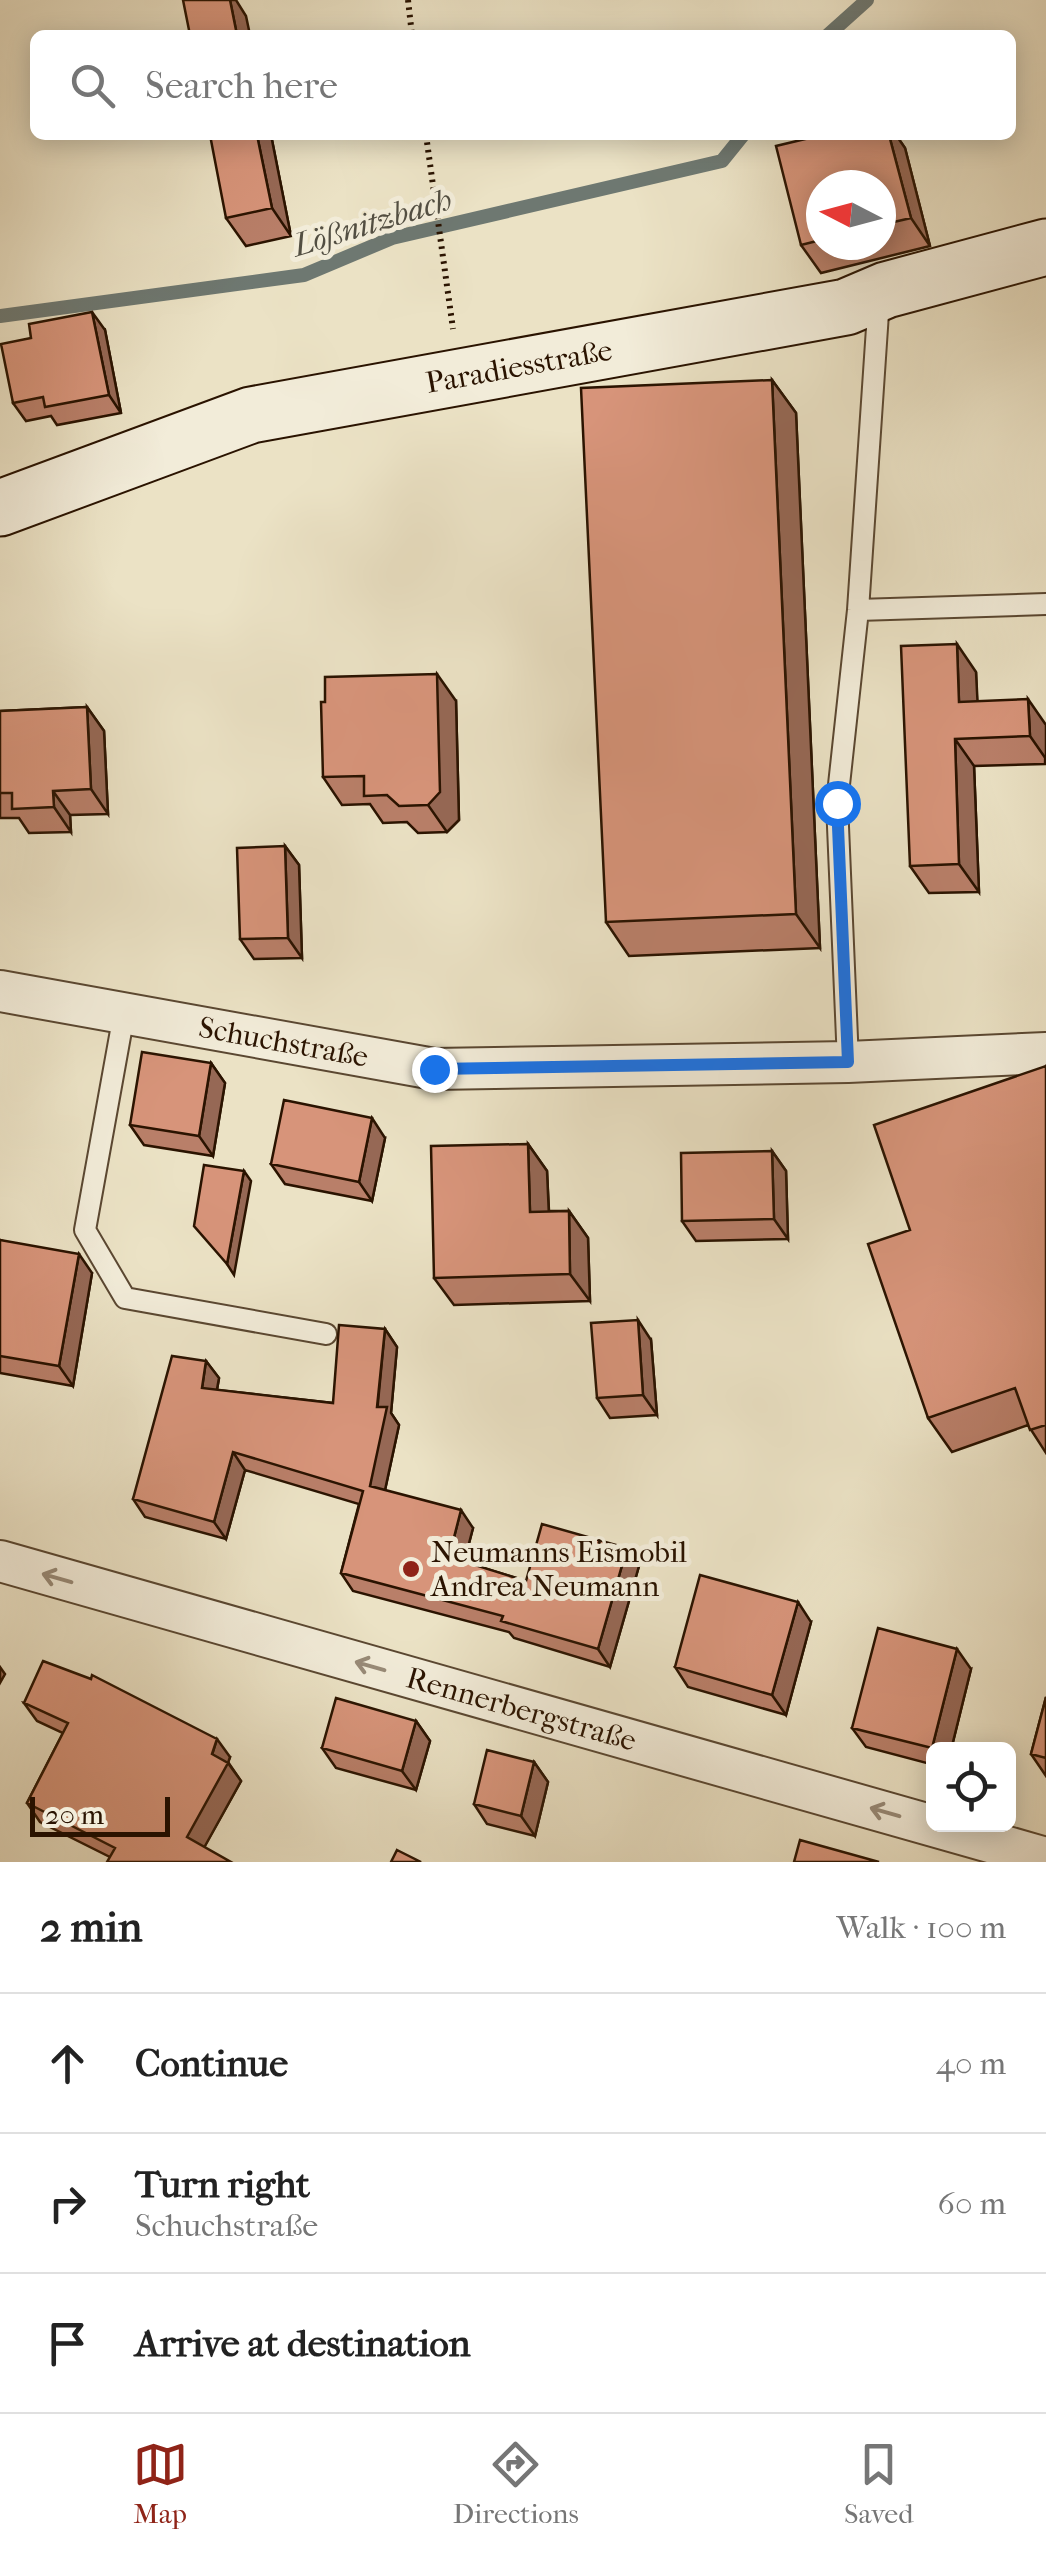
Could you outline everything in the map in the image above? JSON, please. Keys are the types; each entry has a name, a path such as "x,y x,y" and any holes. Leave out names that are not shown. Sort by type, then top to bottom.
{"street":[{"name":"Paradiesstraße","path":"0,508 251,415 846,307 886,290 1046,247"},
{"name":"Schuchstraße","path":"0,991 434,1069 848,1062 1046,1053"},
{"name":"Rennerbergstraße","path":"0,1561 1046,1858"}],"lane":[{"path":"848,1062 837,803 858,610 878,312 886,290"},
{"path":"858,610 1046,604"},
{"path":"124,1014 85,1230 125,1298 326,1334"}],"path":[{"path":"408,0 411,30"},
{"path":"427,140 460,380"}],"building":[{"path":"183,0 230,0 236,30 189,30"},
{"path":"211,140 258,140 272,208 226,218"},
{"path":"801,140 890,140 911,218 896,222 896,170 806,170 806,244 801,245 776,146"},
{"path":"92,312 109,395 45,407 43,397 13,403 1,344 31,338 29,324"},
{"path":"772,380 796,914 606,922 581,388"},
{"path":"957,644 959,702 1028,699 1030,736 955,739 959,864 910,866 901,646"},
{"path":"437,674 440,792 428,805 399,806 387,795 364,796 364,776 323,777 321,702 325,702 325,677"},
{"path":"87,707 91,789 53,791 54,807 12,809 12,793 0,793 0,711"},
{"path":"285,846 288,938 240,939 237,848"},
{"path":"142,1052 211,1063 199,1136 130,1125"},
{"path":"1046,1066 1046,1425 1030,1430 1015,1388 928,1418 868,1244 910,1230 874,1125"},
{"path":"284,1100 372,1118 359,1182 271,1164"},
{"path":"528,1144 530,1212 569,1211 570,1274 434,1278 431,1146"},
{"path":"772,1151 774,1219 682,1221 681,1153"},
{"path":"204,1165 244,1171 227,1264 194,1226"},
{"path":"0,1240 79,1254 59,1366 0,1356"},
{"path":"638,1320 643,1395 597,1398 591,1323"},
{"path":"339,1325 385,1329 377,1407 387,1407 370,1486 461,1510 449,1557 526,1581 542,1524 627,1548 598,1649 501,1621 503,1616 341,1573 363,1491 233,1452 214,1522 133,1499 172,1356 206,1361 202,1388 333,1403"},
{"path":"700,1575 798,1602 772,1695 675,1667"},
{"path":"878,1628 957,1649 934,1742 926,1742 926,1746 852,1728"},
{"path":"43,1661 91,1679 92,1675 217,1739 212,1754 228,1763 187,1837 231,1862 107,1862 115,1848 27,1803 68,1723 24,1703"},
{"path":"1046,1697 1046,1758 1031,1754"},
{"path":"336,1698 416,1721 402,1771 322,1748"},
{"path":"487,1750 534,1762 521,1816 474,1804"},
{"path":"800,1840 879,1862 794,1862"},
{"path":"397,1850 421,1862 391,1862"}],"waterway":[{"name":"Lößnitzbach","path":"834,30 867,0"},
{"name":"Lößnitzbach","path":"0,316 304,275 392,238 722,161 739,140"}],"place":[{"name":"Neumanns Eismobil Andrea Neumann","path":"411,1569"}],"route":[{"path":"434,1069 848,1062 837,803"}]}
